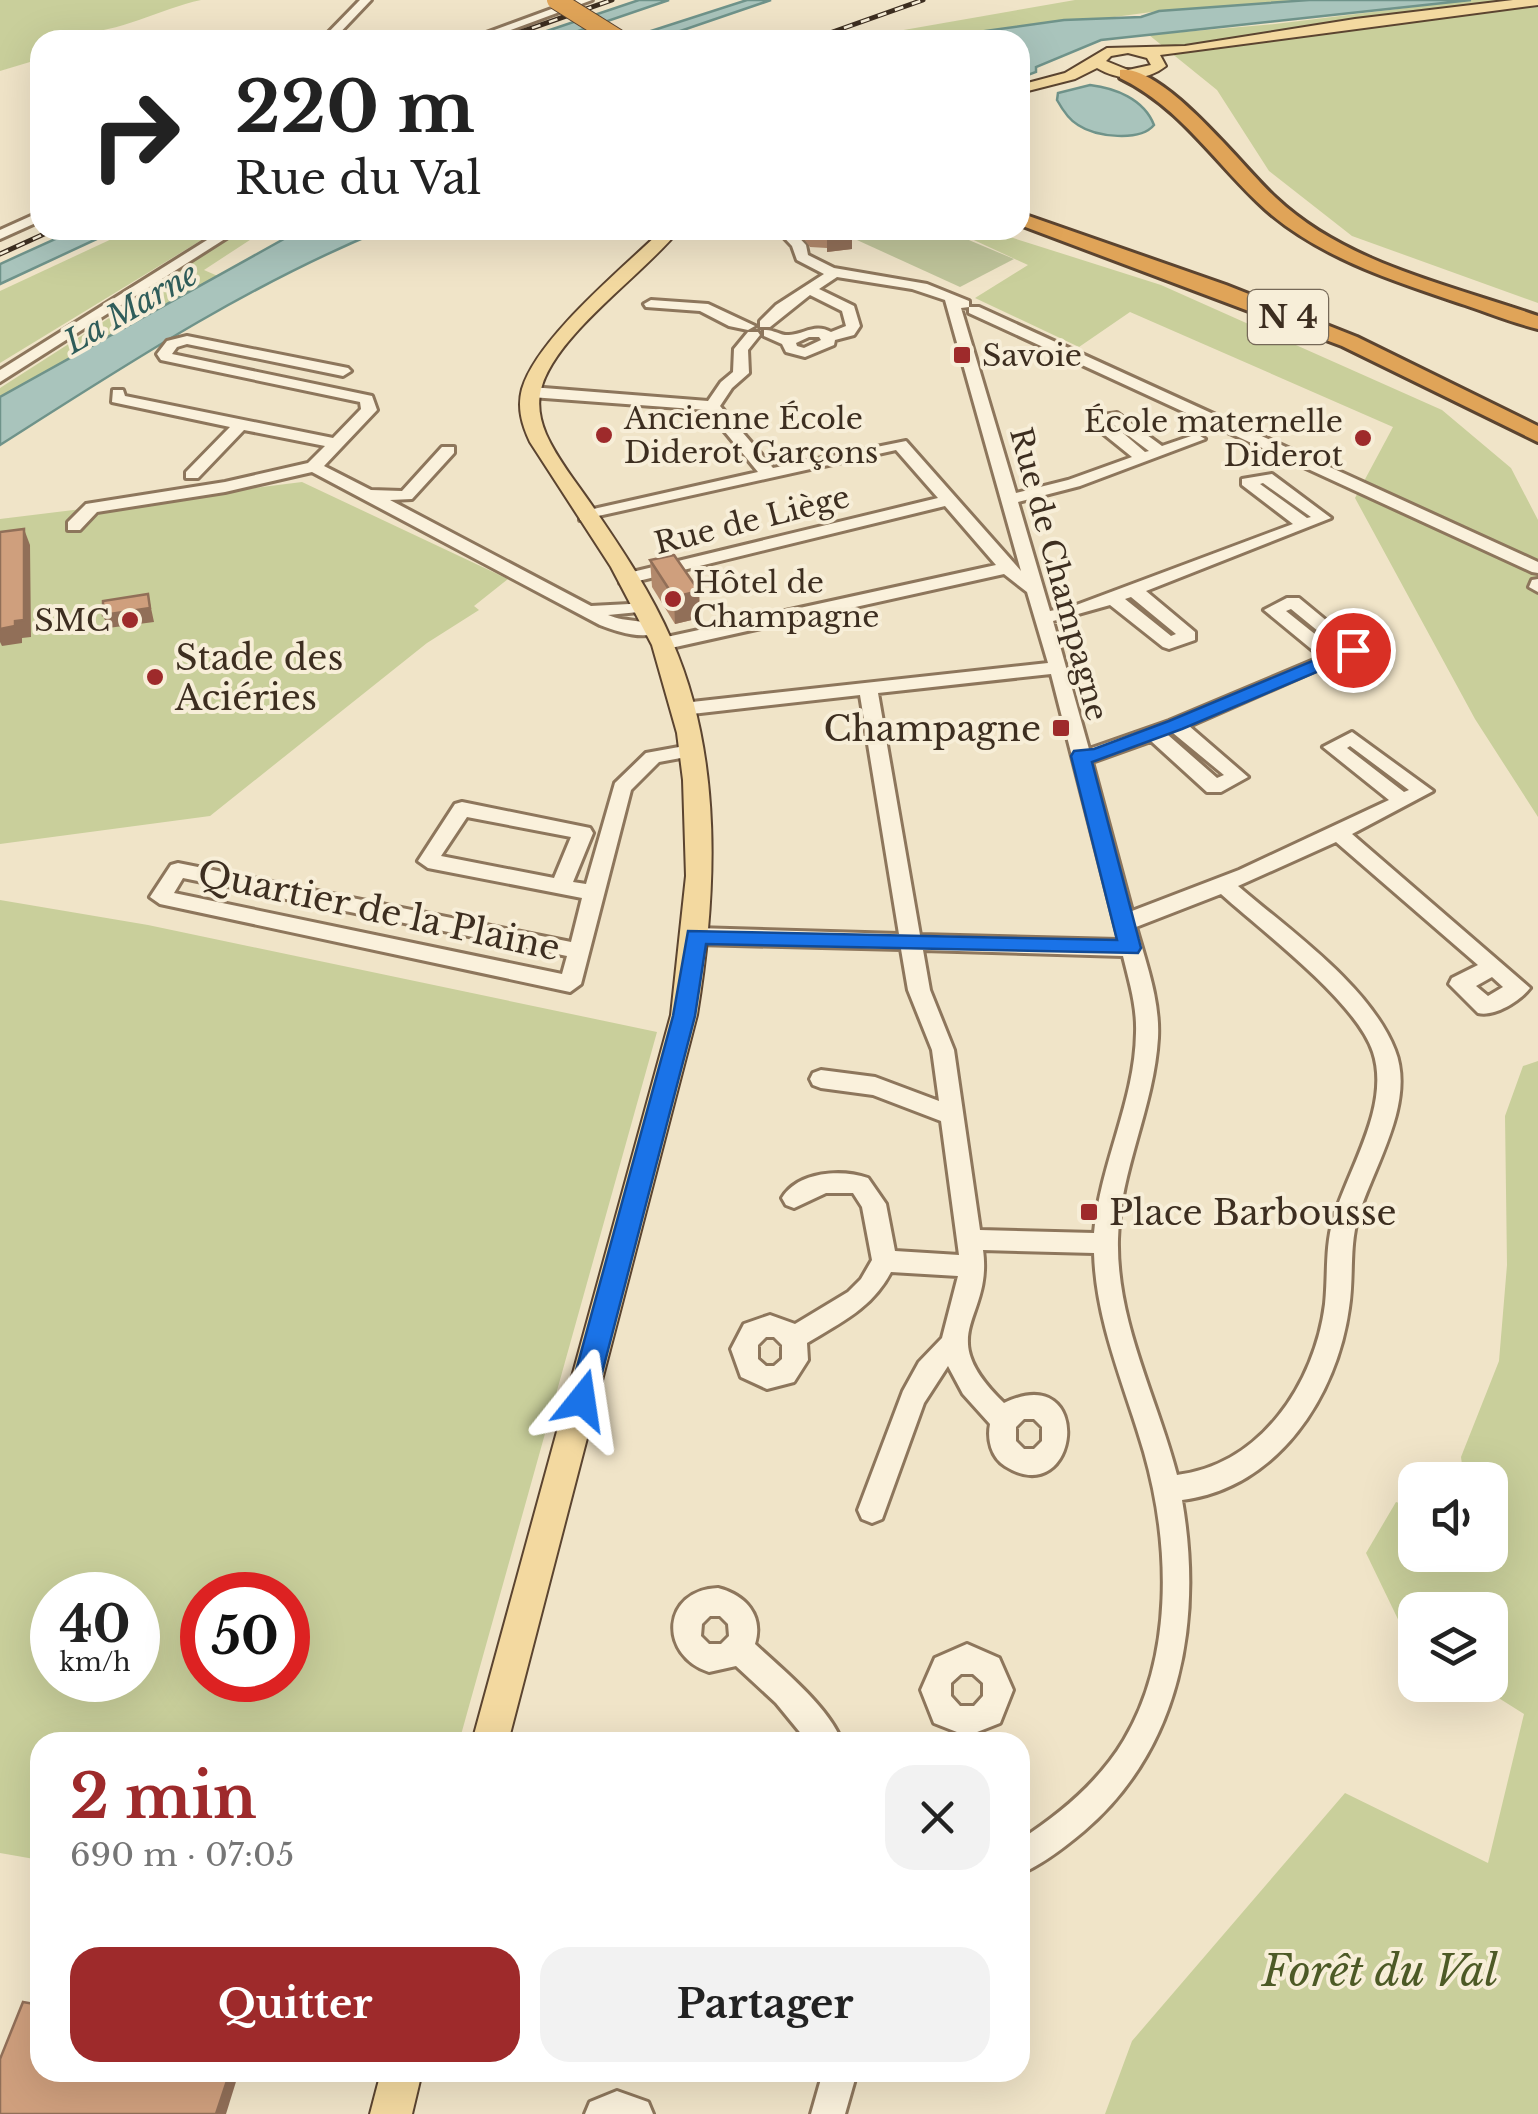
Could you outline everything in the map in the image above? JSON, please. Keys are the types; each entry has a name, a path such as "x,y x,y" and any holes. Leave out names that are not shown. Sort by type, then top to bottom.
{"highway":[{"path":"556,0 604,30"},
{"name":"N 4","path":"1158,66 1154,77 1160,86 1274,201 1306,225 1358,253 1538,321"},
{"name":"N 4","path":"1121,73 1143,80 1166,99 1268,202 1300,227 1363,258 1538,321"},
{"name":"N 4","path":"1030,222 1376,350 1538,429"},
{"name":"N 4","path":"1376,350 1482,409 1538,448"}],"main road":[{"path":"1030,87 1070,76 1114,50 1185,50 1355,23 1538,1"},
{"path":"1070,76 1158,66 1185,50"},
{"path":"1142,51 1158,66"},
{"path":"1098,62 1121,73"},
{"path":"493,1732 684,1016 696,936 698,862 684,709 659,637 643,606 534,429 529,411 530,392 555,350 661,240"},
{"path":"391,2114 399,2082"}],"street":[{"path":"338,30 366,0"},
{"path":"502,30 587,0"},
{"path":"0,234 30,220"},
{"path":"0,378 216,240"},
{"path":"794,240 802,257 864,279 930,288 963,312 990,316 1538,568"},
{"path":"712,406 726,384 741,373 741,349 781,308 837,271"},
{"path":"651,304 703,307 734,324 788,341 791,350 805,353 824,346 829,342 827,337 849,332 853,326 848,309 810,290"},
{"name":"Rue de Champagne","path":"963,312 1146,1004 1150,1034 1147,1066 1119,1168 1106,1243 1110,1303 1166,1489 1176,1576 1169,1658 1159,1694 1134,1751 1098,1796 1055,1837 1030,1852"},
{"path":"74,526 92,508 212,489 314,467 369,410 362,396 164,354 172,344 187,340 343,370"},
{"path":"118,392 117,399 334,443"},
{"path":"530,392 712,406 768,474"},
{"path":"192,475 241,424"},
{"path":"1010,499 1074,484 1197,438"},
{"path":"586,516 889,444 905,447 1008,568 1036,590"},
{"path":"408,517 406,496 448,450"},
{"path":"314,467 614,625 659,637 1008,568"},
{"path":"366,495 406,496"},
{"name":"Rue de Liège","path":"626,579 950,500"},
{"path":"1043,617 1075,612 1305,525"},
{"path":"1113,598 1169,643 1190,636 1134,590"},
{"path":"592,611 643,606"},
{"path":"1081,756 1096,755 1154,734 1334,658"},
{"path":"684,709 1058,668"},
{"path":"868,689 919,990 943,1050 949,1114 972,1253 952,1343 928,1370 912,1399 872,1510"},
{"path":"1154,734 1214,787 1238,777 1176,725"},
{"path":"578,950 622,788 653,758 690,751"},
{"path":"1123,919 1137,919 1224,886 1403,801"},
{"path":"561,887 582,834 462,809 428,861 561,887 594,893"},
{"path":"1338,833 1494,967"},
{"name":"Quartier de la Plaine","path":"178,870 578,950 570,984 160,897 178,870"},
{"path":"1166,1489 1221,1481 1273,1442 1298,1413 1326,1358 1337,1307 1340,1235 1389,1092 1388,1065 1369,1019 1224,886"},
{"path":"696,936 1130,948"},
{"path":"821,1079 875,1086 949,1114"},
{"path":"793,1338 857,1300 870,1287 884,1261 874,1204 860,1185 834,1180 820,1182 794,1198"},
{"path":"884,1261 1106,1243"},
{"path":"952,1343 959,1366 974,1391 1004,1419"},
{"path":"738,1648 786,1693 819,1732"},
{"path":"828,2114 837,2082"},
{"path":"602,2114 617,2108 636,2114"}],"green space":[{"path":"0,0 201,0 103,30 30,30 30,62 0,71"},
{"path":"1075,0 1309,0 1159,11 1017,30 904,30"},
{"path":"1471,0 1538,0 1538,303 1352,236 1269,171 1217,90 1149,35 1275,24"},
{"path":"110,240 202,240 0,363 0,291"},
{"path":"226,240 250,240 204,270 220,277 0,407 0,388 120,311 120,305"},
{"path":"857,240 969,240 1014,259 960,287"},
{"path":"974,240 1019,240 1161,285 1442,410 1511,468 1538,520 1538,817 1475,719 1355,498 1393,427 1130,312 1079,347 975,298 1028,265"},
{"path":"302,482 508,579 474,606 479,610 427,643 210,816 0,844 0,519"},
{"path":"0,900 148,925 657,1032 462,1732 30,1732 30,1858 0,1853"},
{"name":"Forêt du Val","path":"1538,1061 1538,2114 1105,2114 1132,2041 1345,1793 1488,1863 1524,1714 1505,1702 1508,1702 1508,1592 1398,1592 1398,1619 1366,1553 1396,1502 1398,1572 1508,1572 1508,1462 1462,1462 1461,1457 1499,1361 1507,1265 1505,1116 1523,1066"}],"water":[{"path":"639,0 669,0 581,30 550,30"},
{"path":"747,0 771,0 683,30 654,30"},
{"path":"1309,0 1471,0 1101,40 1036,67 1036,72 1030,74 1030,30 992,30 1064,20 1141,17 1159,11"},
{"path":"1090,85 1128,96 1143,108 1154,125 1139,134 1117,136 1078,125 1061,107 1058,93"},
{"path":"53,240 95,240 0,284 0,264"},
{"name":"La Marne","path":"282,240 359,240 233,302 0,445 0,397"}],"building":[{"path":"24,529 24,620 0,629 0,532"},
{"path":"674,555 699,591 674,597 650,560"},
{"path":"148,594 150,608 103,615 103,601"},
{"path":"23,2002 30,2003 30,2082 227,2082 216,2114 0,2114 0,2059"}],"railway":[{"path":"526,30 612,0"},
{"path":"838,30 923,0"},
{"path":"0,254 31,240"}],"place":[{"name":"Savoie","path":"962,355"},
{"name":"Ancienne École Diderot Garçons","path":"604,435"},
{"name":"École maternelle Diderot","path":"1363,438"},
{"name":"Hôtel de Champagne","path":"673,599"},
{"name":"SMC","path":"130,620"},
{"name":"Stade des Aciéries","path":"155,677"},
{"name":"Champagne","path":"1061,728"},
{"name":"Place Barbousse","path":"1089,1212"}],"route":[{"path":"582,1400 684,1016 696,936 1130,948 1081,756 1096,755 1176,725 1353,650"}]}
